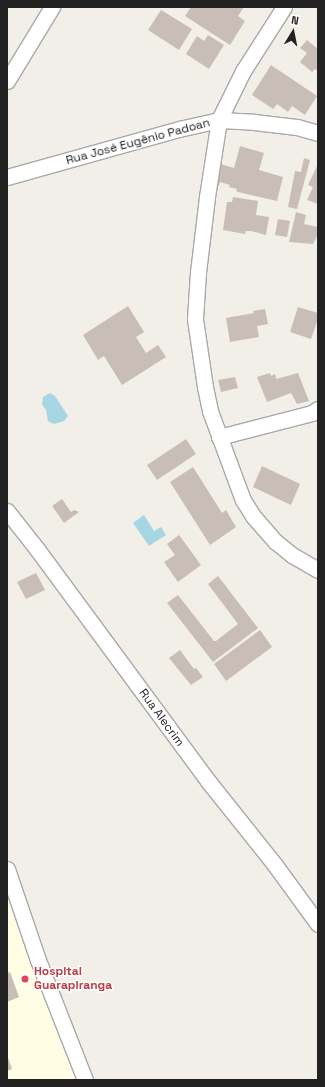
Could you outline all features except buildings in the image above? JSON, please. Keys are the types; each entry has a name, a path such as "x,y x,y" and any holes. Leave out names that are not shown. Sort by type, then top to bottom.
{"street":[{"path":"7,81 52,7"},
{"path":"284,7 243,71 219,120 207,197 198,272 195,319 205,387 219,437 238,488 252,516 276,542 292,555 318,570"},
{"name":"Rua José Eugênio Padoan","path":"7,177 179,128 219,120 268,123 297,127 318,132"},
{"path":"219,437 316,412"},
{"name":"Rua Alecrim","path":"7,512 37,549 203,775 275,866 318,924"},
{"path":"7,869 38,960 85,1080"}],"shaded area":[{"name":"Hospital Guarapiranga","path":"7,879 79,1080 7,1080"}],"water":[{"path":"50,393 55,396 68,416 64,421 54,424 48,421 46,410 42,404 43,397"},
{"path":"144,515 154,531 161,527 166,535 149,546 133,523"}],"place":[{"name":"Hospital Guarapiranga","path":"25,979"}]}
